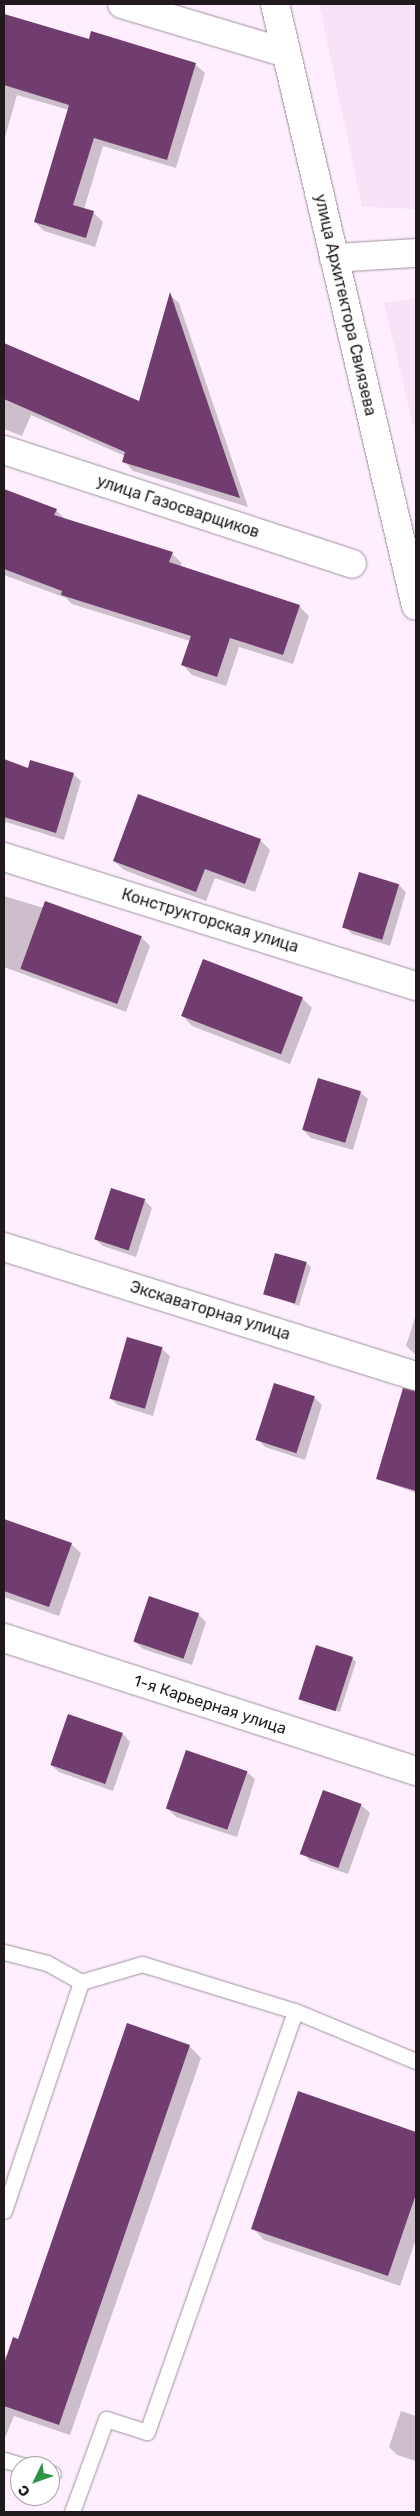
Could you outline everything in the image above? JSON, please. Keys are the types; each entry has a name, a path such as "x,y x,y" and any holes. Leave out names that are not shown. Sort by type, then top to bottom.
{"street":[{"path":"122,4 286,52"},
{"name":"улица Архитектора Свиязева","path":"275,4 334,258 408,532 416,606"},
{"path":"334,258 416,253"},
{"name":"улица Газосварщиков","path":"4,450 352,564"},
{"name":"Конструкторская улица","path":"4,857 416,986"},
{"name":"Экскаваторная улица","path":"4,1246 416,1376"},
{"name":"1-я Карьерная улица","path":"4,1638 416,1771"}],"lane":[{"path":"4,1952 47,1963 81,1982 142,1964 295,2011 416,2061"},
{"path":"4,2211 81,1982"},
{"path":"72,2512 106,2419 147,2432 295,2011"}],"shaded area":[{"path":"319,4 416,4 416,209 362,207"},
{"path":"416,298 416,438 384,303"}],"building":[{"path":"4,14 89,39 91,31 196,63 167,160 94,138 73,205 94,211 86,238 34,222 69,105 4,85"},
{"path":"170,292 240,498 122,462 125,452 4,399 4,343 139,401"},
{"path":"4,489 57,509 54,515 173,552 169,562 300,605 283,655 230,638 217,677 181,665 191,636 61,595 62,591 4,569"},
{"path":"4,759 28,768 30,760 74,773 56,833 4,817"},
{"path":"138,794 261,839 245,884 205,869 196,892 113,861"},
{"path":"359,872 399,884 382,940 342,927"},
{"path":"45,901 142,936 117,1004 20,969"},
{"path":"203,959 303,997 281,1054 181,1016"},
{"path":"318,1078 361,1091 345,1143 302,1130"},
{"path":"111,1188 145,1199 129,1250 94,1239"},
{"path":"275,1253 307,1262 295,1303 263,1294"},
{"path":"127,1337 163,1347 145,1409 109,1399"},
{"path":"274,1383 315,1396 296,1453 255,1440"},
{"path":"403,1388 416,1391 416,1491 376,1479"},
{"path":"4,1519 72,1543 49,1607 4,1591"},
{"path":"149,1596 199,1613 183,1659 133,1641"},
{"path":"316,1645 353,1657 335,1711 298,1699"},
{"path":"68,1714 123,1733 105,1784 50,1765"},
{"path":"186,1750 247,1771 227,1830 166,1809"},
{"path":"323,1790 362,1804 338,1868 300,1854"},
{"path":"127,2023 190,2045 59,2425 4,2406 4,2364 13,2337 18,2339"},
{"path":"298,2091 416,2132 416,2194 388,2276 251,2229"}]}
